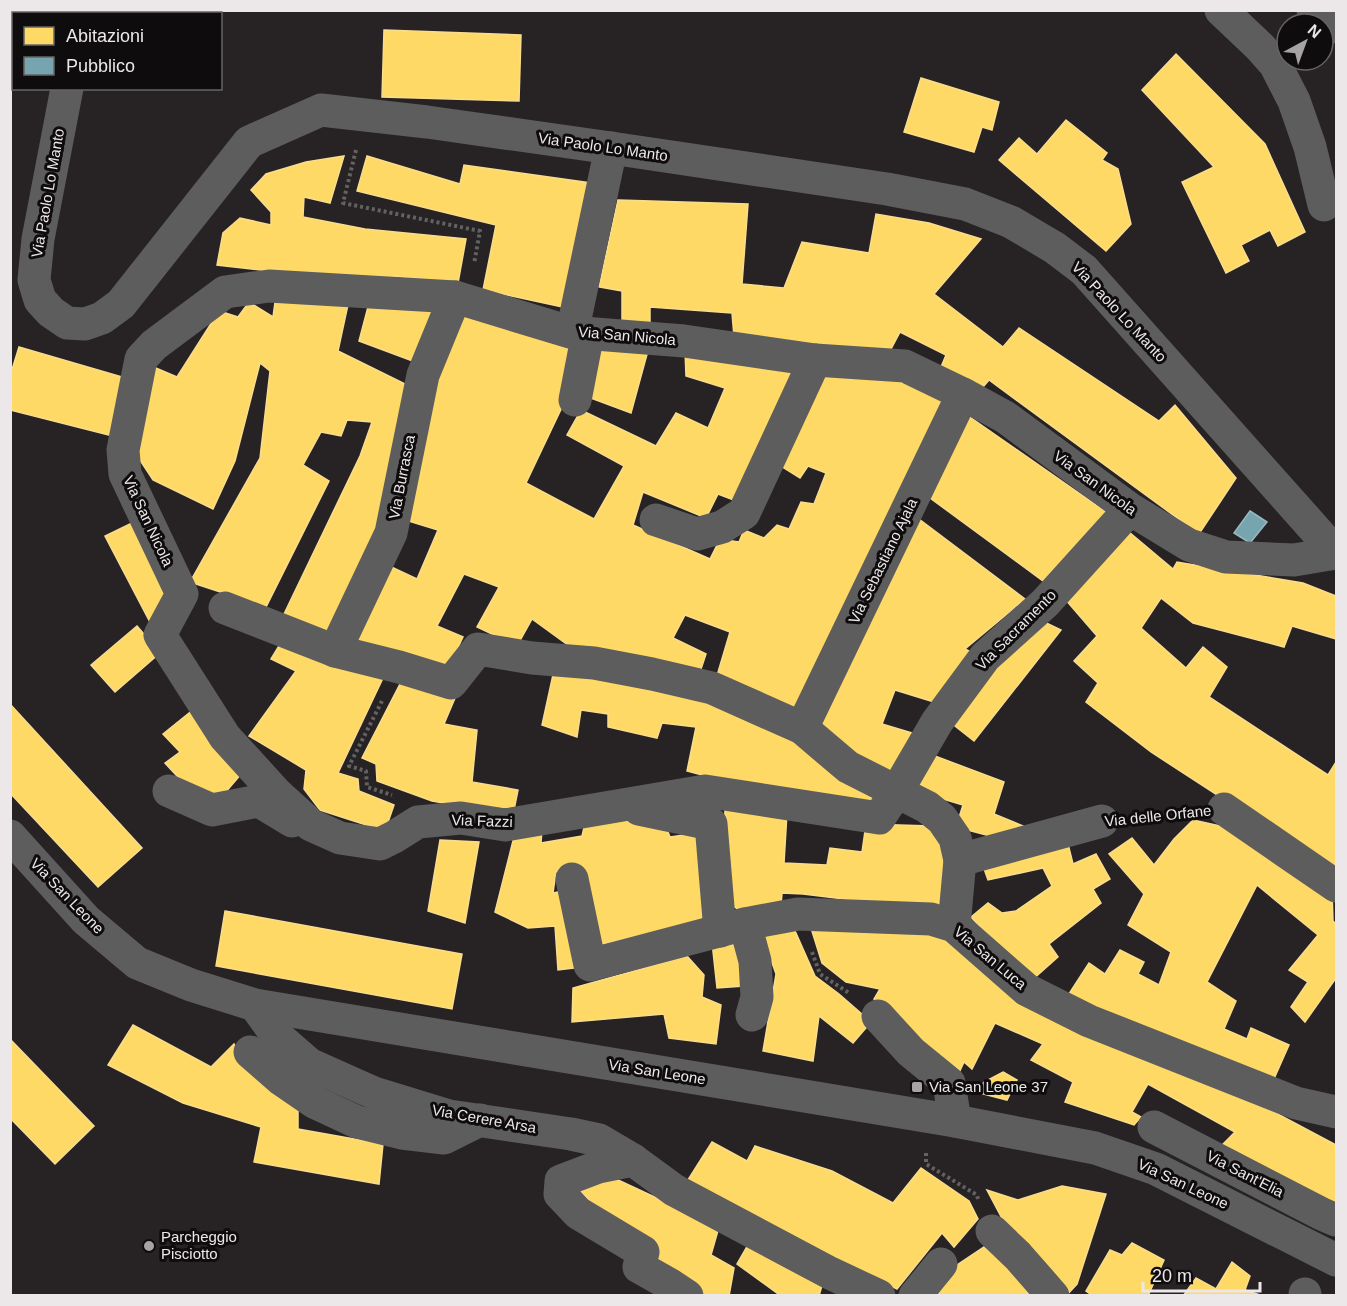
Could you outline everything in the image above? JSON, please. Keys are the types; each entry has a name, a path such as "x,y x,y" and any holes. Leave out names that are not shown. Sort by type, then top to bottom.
{"street":[{"path":"1221,10 1275,64 1294,101 1310,147 1324,205"},
{"path":"1313,10 1336,27"},
{"name":"Via Paolo Lo Manto","path":"67,90 38,239 34,280 40,300 51,312 67,323 85,324 102,318 121,304 249,142 321,110 427,122 887,189 965,204 1011,222 1055,248 1084,270 1336,552"},
{"path":"575,399 582,324 610,148"},
{"name":"Via San Nicola","path":"182,594 125,474 123,450 141,358 154,345 225,292 269,286 461,298 570,332 582,324 815,360 905,366 1005,417 1130,510 1190,545 1226,557 1293,560 1336,552"},
{"name":"Via Burrasca","path":"335,651 391,533 423,375 461,298"},
{"path":"656,520 697,534 722,527 744,513 815,360"},
{"name":"Via Sebastiano Ajala","path":"802,728 963,394"},
{"name":"Via Sacramento","path":"897,791 937,722 985,657 1045,603 1130,510"},
{"name":"Via Fazzi","path":"182,594 160,635 225,737 277,794 311,825 340,838 380,844 418,822 461,818 505,825 705,791 879,818 897,791"},
{"path":"225,608 335,651 451,683 478,649 532,658 594,663 712,688 802,728 848,767 927,807 942,819 954,838 960,860 954,926"},
{"path":"169,791 212,810 259,801 291,821 311,825"},
{"path":"620,805 711,824 733,928 755,961 757,997 752,1015"},
{"name":"Via delle Orfane","path":"1224,809 1336,886"},
{"name":"Via delle Orfane","path":"960,860 1102,821"},
{"name":"Via San Leone","path":"10,836 86,920 137,963 191,985 255,1005 941,1119 1095,1148 1156,1169 1336,1260"},
{"name":"Via San Luca","path":"572,879 590,965 733,928 798,914 931,919 954,926 1027,990 1089,1021 1296,1103 1336,1112"},
{"name":"Via Cerere Arsa","path":"255,1005 278,1037 309,1064 374,1093 448,1116 599,1140 633,1160 674,1190 830,1273 879,1296"},
{"path":"879,1016 911,1052 949,1083 941,1119"},
{"path":"250,1052 282,1080 314,1102 357,1122 402,1133 444,1138 480,1120"},
{"name":"Via Sant'Elia","path":"1154,1127 1336,1220"},
{"path":"633,1160 597,1167 561,1181 560,1194 578,1213 643,1252 639,1267 687,1296"},
{"path":"992,1231 1018,1256 1053,1296"},
{"path":"915,1296 941,1264"}],"path":[{"path":"364,115 344,202 480,231 461,298"},
{"path":"398,797 367,787 366,771 349,766 399,667"},
{"name":"Via delle Orfane","path":"1102,821 1224,809"},
{"path":"798,914 820,974 879,1016"},
{"path":"941,1119 926,1164 977,1195 992,1231"}],"building: Abitazioni":[{"path":"10,10 28,10 27,12 12,12 12,36 10,39"},
{"path":"384,30 521,35 519,101 382,97"},
{"path":"1176,54 1265,144 1305,232 1278,246 1270,230 1241,245 1249,261 1226,273 1182,182 1214,167 1142,90"},
{"path":"921,78 999,102 992,130 982,127 974,152 904,132"},
{"path":"1066,120 1107,153 1102,160 1118,169 1131,224 1106,251 999,160 1019,138 1037,154"},
{"path":"344,156 330,203 304,197 303,217 365,229 466,239 458,283 392,276 390,285 217,265 223,233 240,218 271,225 271,212 251,190 266,174 306,162"},
{"path":"367,156 460,184 464,165 591,183 563,307 483,290 496,225 357,191"},
{"path":"618,200 748,204 742,284 784,288 802,242 869,253 876,214 929,223 981,239 934,294 1003,347 1019,328 1159,421 1175,405 1236,478 1199,534 989,380 977,394 941,367 946,355 900,332 890,351 734,337 732,313 650,307 650,330 622,329 622,291 599,287"},
{"path":"276,295 349,300 338,351 409,386 383,530 330,635 283,616 360,456 372,422 347,420 341,436 321,432 303,465 329,481 266,607 190,582 260,458 270,371 260,363 235,461 213,509 153,480 132,448 149,365 177,377 219,311 238,317 249,302 273,317"},
{"path":"369,303 437,307 418,363 359,341"},
{"path":"461,311 578,345 564,403 526,483 594,519 624,466 567,435 581,410 656,446 676,413 708,428 725,388 686,376 685,351 800,370 739,502 718,494 706,518 643,492 633,525 710,559 720,539 739,542 744,530 764,538 777,525 789,529 801,502 814,504 826,473 808,466 800,478 776,463 815,373 891,379 953,397 800,709 716,679 730,632 685,615 673,638 706,654 699,675 568,645 532,619 517,646 477,627 499,587 464,574 437,626 463,637 445,675 352,640 383,563 417,579 438,530 402,519 436,378"},
{"path":"596,341 649,347 631,413 588,397"},
{"path":"19,347 129,379 113,436 10,410 10,376"},
{"path":"967,415 1106,512 1043,581 926,495"},
{"path":"915,516 1025,599 965,649 977,655 944,705 895,690 882,724 922,736 895,778 863,764 812,722"},
{"path":"136,521 169,595 152,626 105,536"},
{"path":"1129,532 1173,569 1177,562 1303,583 1336,596 1336,639 1292,626 1284,647 1193,623 1161,598 1141,628 1186,668 1203,647 1227,667 1209,697 1328,775 1336,762 1336,872 1151,752 1086,702 1098,683 1074,661 1097,636 1065,599"},
{"path":"1038,619 1061,630 974,741 946,719"},
{"path":"137,626 160,653 115,692 91,665"},
{"path":"282,641 384,676 338,773 358,779 359,791 394,805 385,831 320,810 304,789 306,770 249,736 296,671 271,659"},
{"path":"554,670 700,697 819,749 880,793 870,806 747,787 687,771 696,727 662,723 657,738 608,727 608,714 581,710 577,737 542,725"},
{"path":"402,680 458,691 444,724 477,730 472,782 518,790 513,815 432,801 377,781 376,764 362,758"},
{"path":"10,704 142,848 98,887 10,793"},
{"path":"194,709 242,773 218,801 188,788 165,763 180,752 163,734"},
{"path":"927,753 1004,782 994,814 1023,826 1005,840 956,827 963,805 913,790"},
{"path":"725,808 787,813 784,863 827,865 830,848 862,852 866,824 932,826 945,842 941,911 782,893 781,906 738,909 723,901"},
{"path":"628,818 666,827 670,837 697,833 711,919 594,946 578,869 556,872 553,893 568,890 582,967 558,970 555,926 528,928 495,912 515,833 542,830 541,843 582,836 585,823"},
{"path":"1193,820 1243,831 1332,890 1333,921 1336,924 1336,978 1305,1022 1291,1007 1308,982 1289,970 1318,935 1257,885 1207,982 1236,1001 1224,1029 1247,1039 1251,1028 1289,1045 1273,1081 1067,997 1089,963 1105,974 1120,950 1144,962 1138,974 1159,985 1171,952 1128,925 1144,894 1109,854 1132,838 1154,865 1174,839"},
{"path":"440,840 479,842 465,923 428,911"},
{"path":"1068,844 1073,864 1096,854 1110,879 1093,889 1101,903 1049,944 1058,957 1031,981 971,917 988,903 1002,913 1016,911 1052,886 1043,868 988,880 982,863"},
{"path":"225,911 462,954 452,1009 216,966"},
{"path":"792,924 815,976 871,1022 853,1043 819,1016 813,1061 763,1051 776,974 762,934"},
{"path":"811,928 928,930 1205,1075 1336,1145 1336,1203 1325,1210 1223,1144 1235,1132 1148,1084 1132,1112 1141,1117 1134,1125 1065,1102 1073,1082 1031,1060 1043,1044 995,1023 972,1069 964,1062 957,1077 874,999 880,989 846,982 822,963"},
{"path":"712,942 742,943 744,986 717,988"},
{"path":"687,956 704,975 702,997 721,1005 716,1044 669,1038 664,1014 572,1022 573,988"},
{"path":"133,1025 211,1067 234,1044 250,1073 298,1100 298,1129 383,1144 379,1184 254,1162 261,1127 183,1103 108,1065"},
{"path":"10,1039 94,1126 55,1164 10,1118"},
{"path":"1003,1072 1017,1080 1007,1100 976,1092 984,1082"},
{"path":"712,1142 747,1161 755,1146 832,1171 893,1203 921,1168 969,1201 978,1219 954,1247 942,1233 897,1289 686,1183"},
{"path":"603,1173 719,1227 711,1255 734,1268 729,1296 701,1296 648,1260 657,1242 593,1205 579,1189"},
{"path":"1062,1186 1106,1194 1077,1284 1066,1296 1014,1241 987,1190 1018,1200"},
{"path":"749,1243 823,1282 819,1296 781,1296 737,1264"},
{"path":"1132,1243 1164,1260 1148,1296 1093,1296 1086,1291 1110,1250 1122,1255"},
{"path":"984,1247 1033,1284 1028,1292 1032,1296 936,1296 942,1275"},
{"path":"1232,1262 1250,1276 1245,1290 1263,1296 1183,1296 1196,1278 1216,1289"}],"building: Pubblico":[{"path":"1250,511 1267,522 1250,543 1234,533"}],"place":[{"name":"Via San Leone 37","path":"917,1087"},
{"name":"Parcheggio Pisciotto","path":"149,1246"}]}
